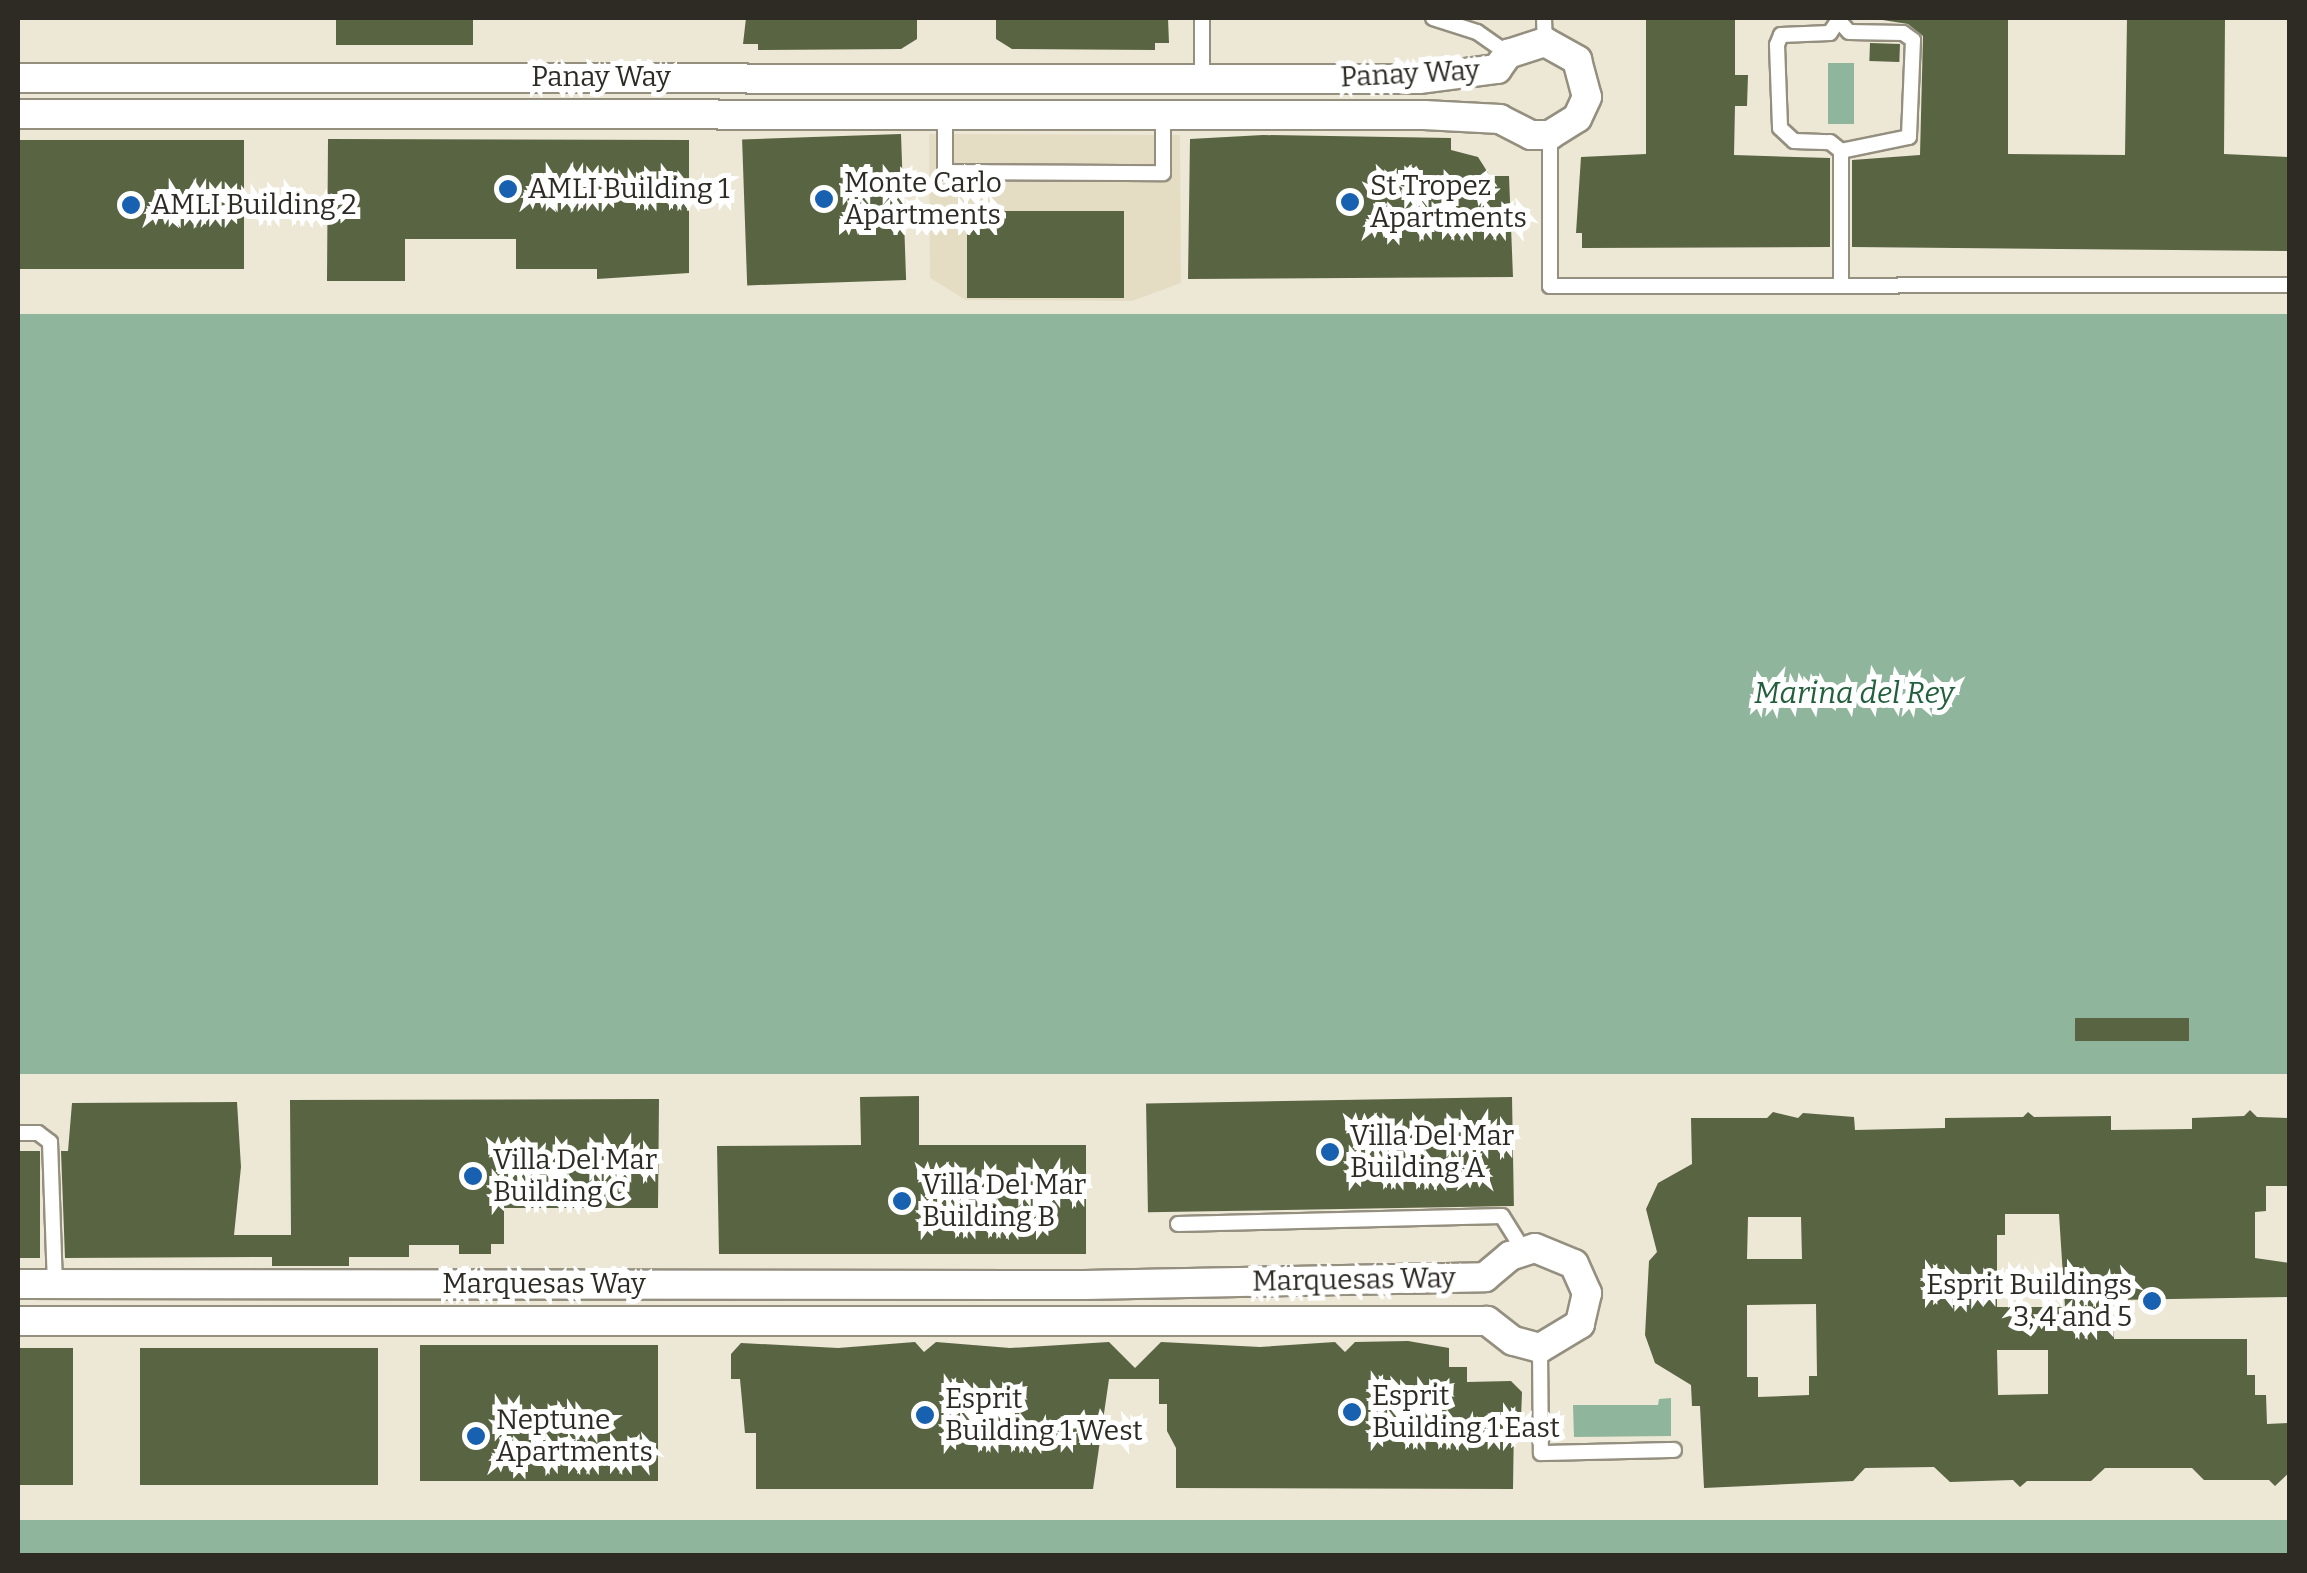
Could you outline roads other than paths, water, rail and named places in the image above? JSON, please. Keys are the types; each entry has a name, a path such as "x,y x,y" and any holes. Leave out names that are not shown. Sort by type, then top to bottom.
{"street":[{"name":"Panay Way","path":"18,78 1419,79 1497,68 1508,54 1544,30 1564,48 1586,79 1577,118 1550,135 1531,135 1500,119 1424,115 18,114"},
{"name":"Marquesas Way","path":"18,1284 1084,1285 1485,1278 1523,1250"},
{"path":"1523,1250 1561,1254 1574,1264 1587,1293 1586,1308 1570,1336 1540,1348"},
{"path":"262,1284 262,1320"},
{"path":"721,1284 722,1320"},
{"path":"1082,1321 1084,1285"},
{"name":"Marquesas Way","path":"18,1320 1488,1321 1513,1341 1540,1348"}],"lane":[{"path":"1202,18 1202,78"},
{"path":"1433,18 1478,32 1508,54"},
{"path":"1841,152 1910,137 1913,40 1903,33 1850,32 1840,20 1830,32 1781,35 1777,46 1780,128 1794,141 1830,142 1841,152 1841,285"},
{"path":"945,114 945,172 1143,173 1162,173 1162,114"},
{"path":"1550,135 1550,286 2290,285"},
{"path":"18,1133 38,1133 50,1142 55,1284"},
{"path":"1178,1224 1502,1216 1523,1250"},
{"path":"1540,1348 1541,1453 1674,1450"}],"water":[{"path":"1828,63 1854,63 1854,124 1828,124"},
{"name":"Marina del Rey","path":"18,314 2289,314 2289,1074 18,1074"},
{"path":"1671,1398 1671,1436 1574,1437 1573,1405 1658,1405 1659,1399"},
{"path":"18,1520 2289,1520 2289,1556 18,1556"}],"place":[{"name":"AMLI Building 1","path":"508,189"},
{"name":"Monte Carlo Apartments","path":"824,199"},
{"name":"St Tropez Apartments","path":"1350,202"},
{"name":"AMLI Building 2","path":"131,205"},
{"name":"Villa Del Mar Building A","path":"1330,1152"},
{"name":"Villa Del Mar Building C","path":"473,1176"},
{"name":"Villa Del Mar Building B","path":"902,1201"},
{"name":"Esprit Buildings 3, 4 and 5","path":"2152,1301"},
{"name":"Esprit Building 1 East","path":"1352,1412"},
{"name":"Esprit Building 1 West","path":"925,1415"},
{"name":"Neptune Apartments","path":"476,1436"}]}
